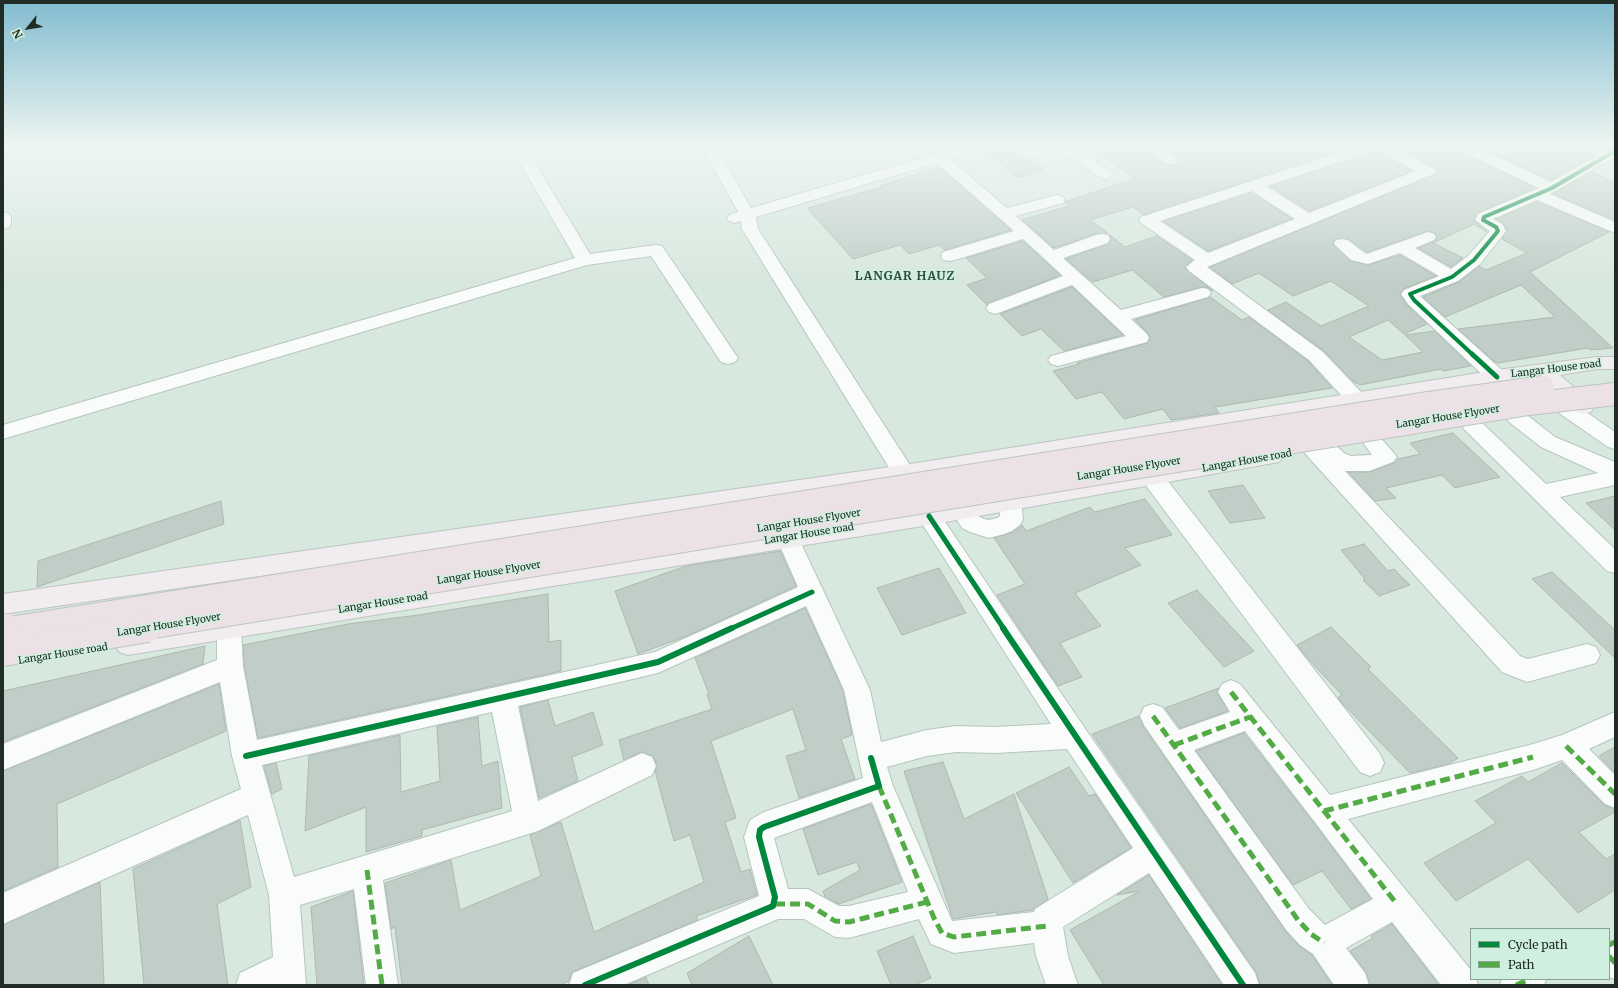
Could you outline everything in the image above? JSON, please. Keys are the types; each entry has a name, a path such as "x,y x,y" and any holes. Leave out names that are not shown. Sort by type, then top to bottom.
{"highway":[{"name":"Langar House Flyover","path":"3,629 1427,403 1515,390 1615,380"},
{"name":"Langar House Flyover","path":"3,652 1528,404 1615,394"}],"main road":[{"name":"Langar House road","path":"3,604 904,473 1543,370 1597,363 1615,363"},
{"path":"1543,370 1575,408"},
{"name":"Langar House road","path":"1010,502 1471,424 1575,408 1615,405"},
{"path":"1099,442 1127,481"},
{"path":"750,496 761,542"},
{"name":"Langar House road","path":"3,664 962,510"}],"street":[{"path":"544,191 585,260"},
{"path":"725,191 745,221 904,473"},
{"path":"730,191 745,221"},
{"path":"745,221 838,191"},
{"path":"978,191 1140,338 1058,360"},
{"path":"1207,260 1147,220 1234,191"},
{"path":"1262,191 1308,220"},
{"path":"1357,400 1316,356 1195,267 1207,260 1379,191"},
{"path":"1545,191 1615,228"},
{"path":"1497,377 1411,297 1410,294 1452,277 1474,260 1498,234 1496,227 1482,219 1545,191"},
{"path":"1005,214 1057,200"},
{"path":"3,217 3,224"},
{"path":"949,256 1026,233"},
{"path":"1342,244 1356,256 1364,259 1371,258 1428,237"},
{"path":"1051,256 1102,239"},
{"path":"1402,247 1452,277"},
{"path":"3,432 585,260 656,250 728,358"},
{"path":"995,308 1075,278"},
{"path":"1118,318 1202,293"},
{"path":"1575,408 1615,442"},
{"path":"1516,417 1548,442 1615,471"},
{"path":"1471,424 1615,564"},
{"path":"1320,449 1511,664 1527,671 1587,655"},
{"path":"1152,477 1370,763"},
{"path":"1542,493 1615,477"},
{"path":"962,510 970,522 989,529 1004,525 1012,519 1010,502"},
{"path":"929,516 1074,736 1243,985"},
{"path":"787,537 857,690 875,772 938,928 948,936 1047,926"},
{"path":"246,756 503,699 658,662 812,592"},
{"path":"229,627 230,666 246,756 284,895 290,975 252,985"},
{"path":"3,756 230,666"},
{"path":"1231,692 1462,985"},
{"path":"503,699 528,821"},
{"path":"1153,716 1298,920 1311,934 1324,943 1353,985"},
{"path":"1174,745 1250,717"},
{"path":"1324,811 1533,758 1566,746 1615,724"},
{"path":"775,904 776,897 759,837 760,830 764,827 875,772 927,743 956,739 995,740 1074,736"},
{"path":"1566,746 1615,794"},
{"path":"284,895 528,821 642,766"},
{"path":"3,909 257,796"},
{"path":"1062,985 1052,956 1046,920 1153,853"},
{"path":"367,870 382,985"},
{"path":"585,985 770,908 775,904 808,904 835,921 849,922 927,902"},
{"path":"1324,943 1396,903"},
{"path":"1516,985 1528,980"}],"building":[{"path":"867,191 967,191 1011,230 945,250 939,245 909,254 900,245 853,259 807,208"},
{"path":"1097,191 1217,191 1144,215 1133,207 1090,220 1108,233 1096,234 1054,248 1022,220 1069,206 1065,202"},
{"path":"1278,191 1360,191 1309,211"},
{"path":"1395,191 1528,191 1477,213 1474,220 1487,232 1474,224 1433,243 1463,258 1451,267 1418,248 1435,241 1437,238 1435,233 1428,231 1367,252 1348,239 1335,239 1333,245 1351,261 1368,265 1400,255 1436,276 1403,289 1400,294 1407,305 1427,324 1404,334 1388,320 1349,337 1382,360 1423,352 1405,335 1435,331 1471,366 1443,371 1441,369 1360,385 1355,383 1324,351 1268,310 1286,302 1321,326 1369,306 1331,281 1293,296 1259,273 1232,284 1210,267"},
{"path":"1558,191 1615,191 1615,220 1553,194"},
{"path":"1252,193 1292,219 1208,251 1163,221"},
{"path":"1537,202 1609,232 1530,272 1613,348 1590,350 1588,348 1498,363 1458,329 1555,317 1521,285 1445,317 1423,297 1459,282 1479,266 1486,270 1527,253 1502,239 1507,230 1503,223 1496,219"},
{"path":"1110,235 1125,247 1157,236 1192,260 1185,268 1213,291 1202,287 1164,297 1132,270 1093,282 1066,259 1108,244 1111,240"},
{"path":"1023,241 1060,275 987,305 967,285 987,278 966,258"},
{"path":"1072,287 1123,335 1064,351 1041,329 1022,336 1000,314"},
{"path":"1210,297 1242,320 1249,317 1308,361 1332,388 1215,407 1219,413 1171,420 1163,409 1124,419 1102,392 1076,399 1053,371 1147,343 1150,339 1148,333 1135,320"},
{"path":"1453,433 1500,477 1455,488 1442,475 1386,488 1396,498 1375,501 1348,472 1370,472 1394,463 1398,459 1420,454 1410,443"},
{"path":"1243,485 1265,518 1230,523 1208,491"},
{"path":"1615,496 1615,530 1586,503"},
{"path":"1145,499 1172,535 1125,548 1141,565 1075,593 1101,626 1060,643 1082,677 1058,686 997,595 1025,584 994,538 1013,532 1022,525 1026,531 1090,507 1095,512"},
{"path":"221,501 224,524 37,587 38,561"},
{"path":"1364,544 1388,571 1394,569 1410,585 1379,596 1363,580 1365,579 1341,550"},
{"path":"780,551 796,586 687,636 638,654 615,591 686,566"},
{"path":"939,568 966,613 902,635 877,588"},
{"path":"1552,572 1615,630 1615,658 1532,579"},
{"path":"1197,590 1254,651 1224,667 1168,603"},
{"path":"548,594 549,642 561,640 561,671 258,738 244,666 243,645 348,624 418,615"},
{"path":"805,608 843,690 852,735 841,739 855,779 799,798 786,756 806,750 793,709 711,741 736,818 725,822 741,872 750,869 757,895 696,916 698,920 572,972 569,981 560,985 402,985 395,927 391,929 385,883 451,860 460,910 541,876 530,835 561,822 594,932 704,882 690,835 674,841 655,771 657,765 653,756 641,752 624,760 619,740 712,709 707,695 709,694 695,658"},
{"path":"1331,627 1371,667 1368,669 1458,758 1449,764 1410,773 1341,702 1338,697 1342,695 1297,645"},
{"path":"205,646 203,664 3,742 3,691"},
{"path":"219,684 226,731 57,804 58,867 3,891 3,771"},
{"path":"1219,688 1217,693 1228,711 1180,728 1165,708"},
{"path":"548,700 555,726 593,712 603,745 572,757 578,781 539,798 520,707"},
{"path":"1139,716 1143,726 1286,932 1299,946 1312,955 1332,985 1260,985 1256,972 1092,734"},
{"path":"478,717 482,766 498,761 502,808 422,830 422,836 366,852 366,807 305,831 309,756 400,735 401,792 440,781 437,726"},
{"path":"1244,733 1371,899 1351,909 1322,871 1293,885 1196,751"},
{"path":"1615,747 1615,773 1599,756"},
{"path":"943,762 964,819 1014,794 1048,899 1033,910 997,915 996,912 953,919 904,771"},
{"path":"276,763 282,789 272,794 264,766"},
{"path":"1562,763 1604,805 1615,809 1615,812 1579,832 1606,859 1615,854 1615,890 1578,913 1528,859 1456,901 1424,863 1496,823 1475,801 1522,776 1528,782"},
{"path":"1069,767 1089,796 1095,794 1131,848 1073,883 1016,793"},
{"path":"871,804 902,882 839,904 825,897 823,891 860,870 857,862 818,875 803,829"},
{"path":"240,820 251,887 217,904 228,985 144,985 133,869"},
{"path":"1149,875 1222,985 1104,985 1070,930 1140,891 1117,895"},
{"path":"100,882 104,985 3,985 3,925"},
{"path":"353,891 364,985 317,985 311,907"},
{"path":"1392,924 1439,985 1370,985 1366,972 1350,951 1373,938 1371,936"},
{"path":"749,936 773,985 692,985 687,973"},
{"path":"913,936 931,978 915,985 891,985 877,951"},
{"path":"646,977 649,985 628,985"}],"marked path":[{"path":"1231,692 1396,903"},
{"path":"1153,716 1298,920 1311,934 1324,943"},
{"path":"1174,745 1250,717"},
{"path":"1566,746 1615,794"},
{"path":"1324,811 1533,757"},
{"path":"879,786 934,918 942,933 954,937 1047,926"},
{"path":"367,870 382,985"},
{"path":"775,904 808,904 835,921 849,922 927,902"},
{"path":"1610,944 1615,942"},
{"path":"1610,957 1615,963"},
{"path":"1516,985 1528,980"}],"cycle path":[{"path":"1497,377 1414,300 1410,294 1452,277 1474,260 1498,231 1496,227 1483,220 1484,217 1545,191"},
{"path":"929,516 1074,736 1243,985"},
{"path":"246,756 658,662 812,592"},
{"path":"585,985 773,906 775,897 759,837 760,830 764,827 879,786 871,758"}],"district":[{"name":"LANGAR HAUZ","path":"905,277"}]}
